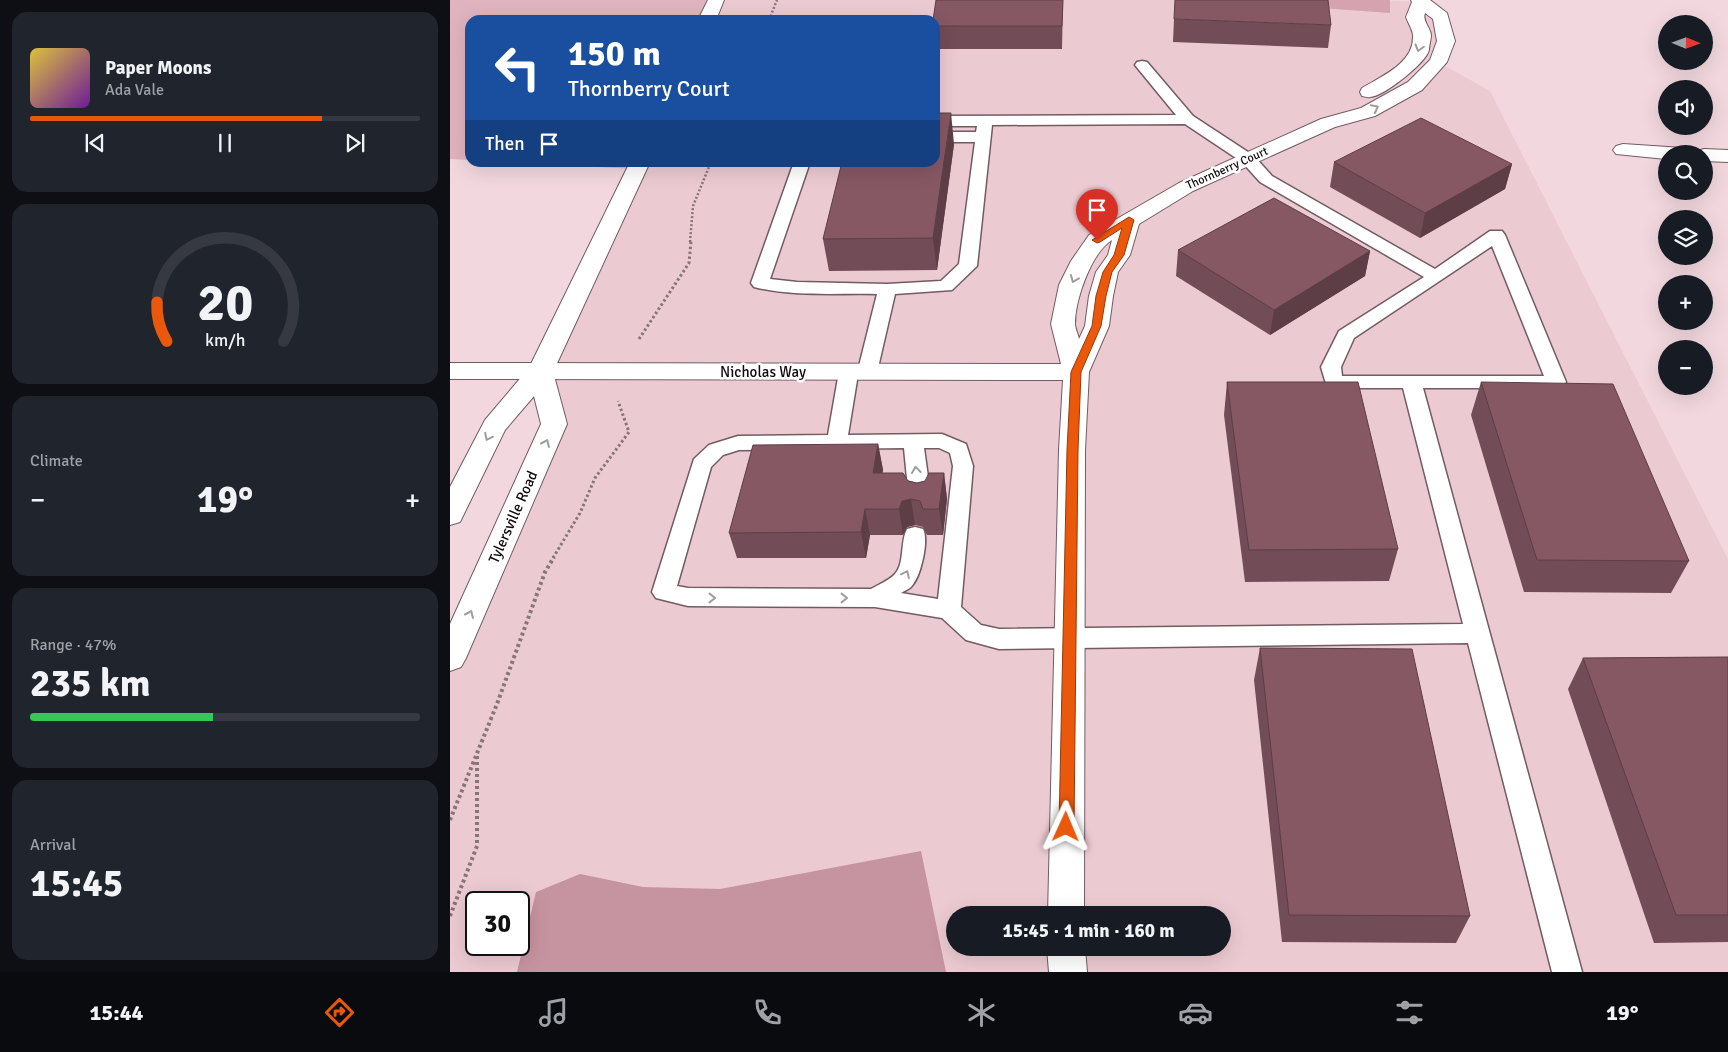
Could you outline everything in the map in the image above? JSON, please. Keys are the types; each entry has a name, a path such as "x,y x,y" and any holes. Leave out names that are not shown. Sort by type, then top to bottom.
{"street":[{"path":"709,15 716,0"},
{"name":"Thornberry Court","path":"1066,906 1072,460 1076,372 1063,324 1071,285 1082,261 1097,240 1186,187 1328,123 1368,112 1415,86 1438,62 1446,41 1441,17 1419,1 1415,16 1422,35 1419,53 1404,70 1383,84 1343,105 1328,123"},
{"path":"1623,150 1658,152"},
{"path":"1713,155 1728,156"},
{"path":"450,515 494,426 540,372 638,167"},
{"name":"Thornberry Court","path":"1076,372 1096,326 1107,272 1119,255 1129,220"},
{"name":"Nicholas Way","path":"450,371 1076,372"},
{"name":"Tylersville Road","path":"450,658 554,424 540,372"},
{"path":"1067,956 1068,972"}],"lane":[{"path":"1142,65 1188,119 1248,159 1266,180 1436,277"},
{"path":"940,136 984,129 1188,119"},
{"path":"940,122 984,129"},
{"path":"800,167 760,283 797,287 887,289 946,286 968,266 984,129"},
{"path":"1496,235 1556,382 1334,382 1331,367 1346,335 1436,277 1496,235"},
{"path":"837,442 858,372 887,289"},
{"path":"1411,382 1566,972"},
{"path":"949,610 963,466 958,449 942,441 738,443 716,450 701,464 664,592 688,598 875,598 949,610 974,633 999,639 1478,633"},
{"path":"913,442 920,499"},
{"path":"875,598 904,580 911,562 915,535"}],"path":[{"path":"771,15 777,0"},
{"path":"639,339 689,263 693,206 709,167"},
{"path":"450,820 497,704 545,572 580,513 595,478 629,432 618,401"},
{"path":"450,916 477,846 477,753"}],"shaded area":[{"path":"450,0 716,0 709,15 465,15 465,160 450,159"},
{"path":"716,0 1375,0 1420,2 1441,17 1438,62 1490,91 1728,559 1728,972 450,972 450,658 554,424 540,372 638,167 940,167 940,15 709,15"},
{"path":"1214,0 1390,0 1390,13"},
{"path":"596,167 638,167 637,169"},
{"path":"921,851 946,972 517,972 521,956 530,956 530,917 536,892 580,874 643,887 720,889"}],"building":[{"path":"936,0 1063,0 1062,26 940,26 940,15 934,15"},
{"path":"1175,0 1328,0 1331,25 1174,19"},
{"path":"940,113 951,113 933,238 823,239 841,167 940,167"},
{"path":"1421,118 1512,164 1425,213 1334,162"},
{"path":"1274,198 1370,251 1274,310 1178,250"},
{"path":"1227,382 1358,382 1398,549 1249,550"},
{"path":"1481,382 1613,384 1689,561 1537,560"},
{"path":"878,444 873,473 903,473 908,481 917,483 925,481 929,473 944,473 939,509 923,509 920,501 911,499 902,501 899,509 865,509 861,532 729,533 753,445"},
{"path":"1260,648 1412,649 1470,916 1289,915"},
{"path":"1728,657 1728,915 1676,915 1583,658"}],"route":[{"path":"1066,827 1072,450 1076,372 1096,326 1107,272 1119,255 1129,220 1097,240"}]}
